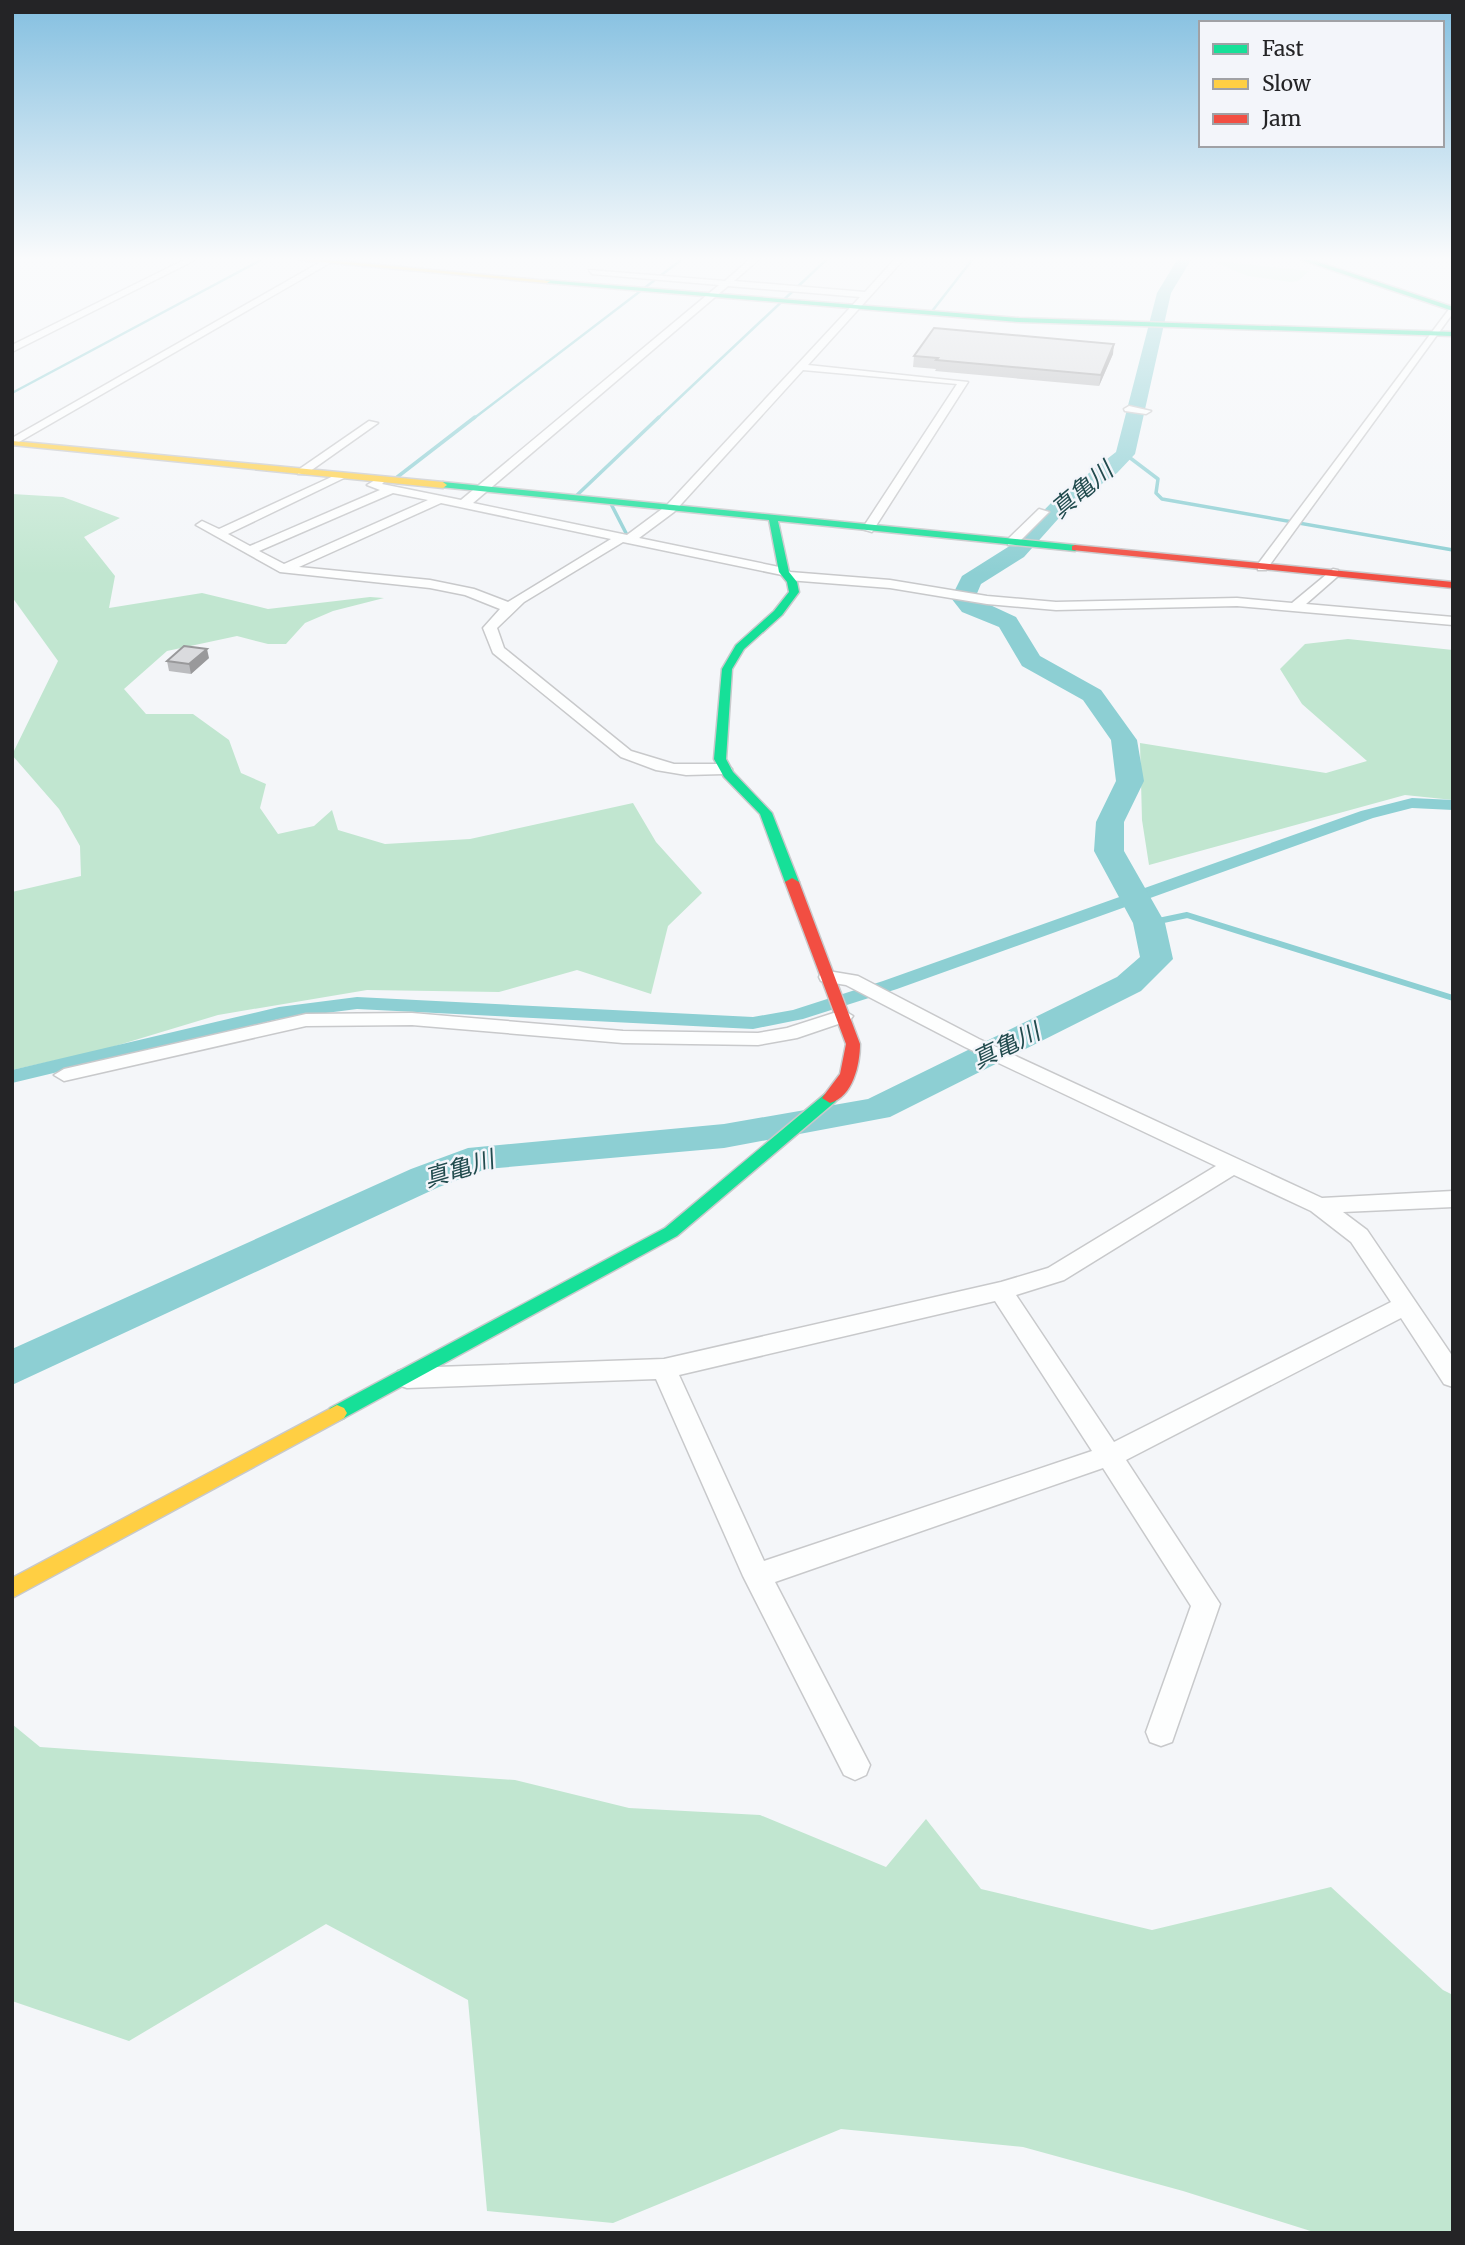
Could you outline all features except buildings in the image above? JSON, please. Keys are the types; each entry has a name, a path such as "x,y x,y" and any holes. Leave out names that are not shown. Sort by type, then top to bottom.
{"main road":[{"path":"12,443 340,476 386,485 482,490 1453,585"},
{"path":"12,1589 407,1378 671,1232 842,1088 854,1059 854,1038 843,1017 766,813 759,801 724,769 720,759 727,668 740,643 786,607 794,592 786,574 773,520"}],"street":[{"path":"12,443 148,365"},
{"path":"464,504 630,365"},
{"path":"724,769 677,770 626,754 498,650 490,628 508,607 556,574 597,555 670,509 803,365"},
{"path":"1262,567 1410,365"},
{"path":"801,367 963,382 868,529"},
{"path":"1129,409 1146,411"},
{"path":"302,472 373,423"},
{"path":"219,534 340,476"},
{"path":"249,551 386,485 786,574 890,584 987,600 1056,606 1237,602 1453,621"},
{"path":"284,569 440,499"},
{"path":"1012,542 1043,512"},
{"path":"202,525 284,569 430,584 469,592 508,607"},
{"path":"1296,607 1333,573"},
{"path":"828,977 851,981 972,1043 1319,1206 1359,1236 1453,1377"},
{"path":"64,1075 306,1020 412,1019 623,1037 758,1039 790,1034 843,1017"},
{"path":"407,1378 664,1369 1001,1291 1056,1274 1234,1165"},
{"path":"1319,1206 1453,1199"},
{"path":"1001,1291 1111,1455 1206,1604 1161,1732"},
{"path":"757,1576 1111,1455 1406,1305"},
{"path":"664,1369 757,1576 855,1765"}],"green space":[{"path":"12,494 63,497 120,518 84,537 115,576 109,608 202,593 268,609 370,597 384,598 333,611 305,623 286,644 268,644 237,636 167,651 124,689 146,714 193,714 229,740 241,773 266,784 260,808 278,834 314,826 332,810 338,830 385,844 470,839 633,803 656,842 702,893 668,926 651,994 577,970 499,992 367,990 218,1015 102,1050 12,1070 12,892 81,876 80,846 59,809 12,755 58,661 12,597"},
{"path":"1348,639 1453,650 1453,800 1405,795 1149,865 1142,820 1140,743 1326,773 1367,761 1302,704 1280,669 1305,644"},
{"path":"12,1724 40,1747 515,1780 629,1808 760,1815 886,1867 926,1819 981,1889 1152,1930 1331,1887 1443,1990 1453,1995 1453,2233 1317,2233 1183,2191 1023,2147 841,2129 613,2223 487,2211 468,2000 326,1924 129,2041 12,2001"}],"waterway":[{"path":"12,393 65,365"},
{"path":"473,419 544,365"},
{"path":"657,419 715,365"},
{"name":"真亀川","path":"12,1368 425,1178 481,1157 724,1136 877,1109 1129,984 1157,959 1149,923 1109,851 1110,822 1130,781 1124,740 1092,695 1031,661 1008,622 970,607 962,598 969,591 970,581 1016,552 1060,505 1110,469 1125,454 1147,365"},
{"path":"396,478 475,417"},
{"path":"581,497 576,496 659,417"},
{"path":"1125,454 1158,479 1156,493 1162,499 1453,550"},
{"path":"609,500 627,535"},
{"path":"12,1077 279,1013 357,1003 753,1023 796,1015 890,985 1367,814 1412,803 1453,805"},
{"path":"1149,923 1187,915 1453,998"}],"traffic: fast":[{"path":"443,485 1075,548"},
{"path":"773,520 784,572 792,582 794,592 778,613 740,647 727,669 720,759 728,774 766,813 792,882"},
{"path":"337,1413 671,1232 830,1098"}],"traffic: slow":[{"path":"12,443 443,485"},
{"path":"12,1589 337,1413"}],"traffic: jam":[{"path":"1075,548 1453,585"},
{"path":"792,882 853,1044 848,1074 830,1098"}]}
